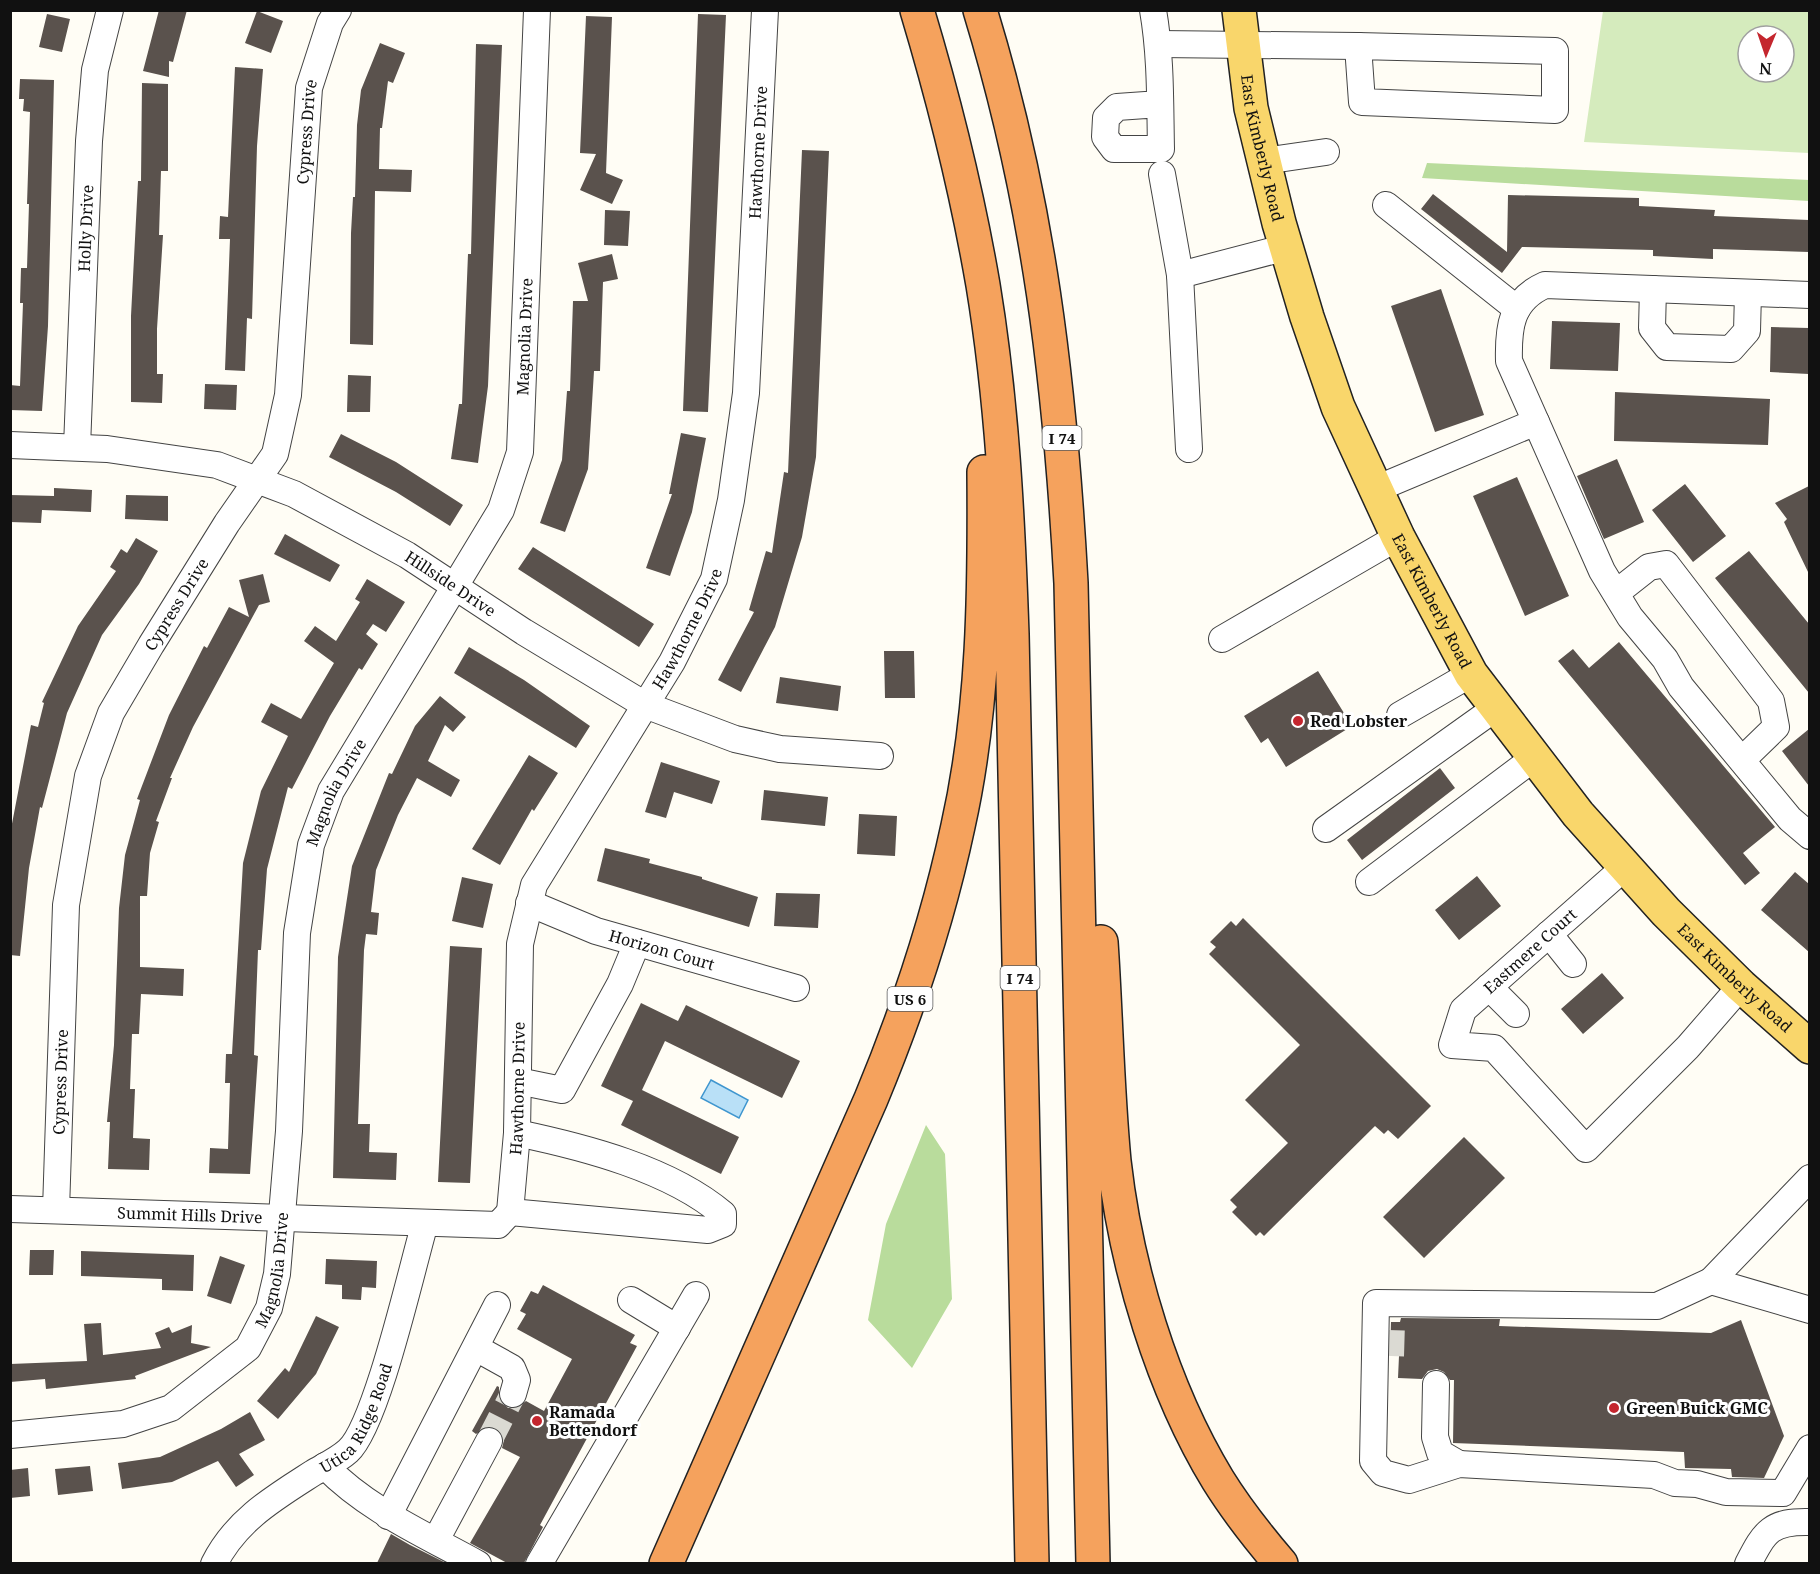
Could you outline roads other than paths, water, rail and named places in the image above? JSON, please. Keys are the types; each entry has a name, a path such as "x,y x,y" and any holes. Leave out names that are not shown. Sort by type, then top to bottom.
{"highway":[{"name":"I 74","path":"917,10 965,195 982,284 1006,480 1012,634 1032,1563"},
{"name":"I 74","path":"980,10 1009,110 1032,212 1053,345 1065,474 1071,583 1093,1563"},
{"name":"US 6","path":"666,1563 876,1089 898,1035 938,911 959,824 977,694 985,572 984,453 996,393"},
{"path":"1078,874 1099,917 1114,1161 1120,1206 1148,1318 1177,1398 1218,1479 1281,1563"}],"main road":[{"name":"East Kimberly Road","path":"1239,10 1251,108 1264,161 1307,317 1338,407 1398,537 1471,674 1578,814 1665,912 1741,986 1809,1047"}],"street":[{"name":"Holly Drive","path":"77,447 94,70 110,10"},
{"name":"Cypress Drive","path":"56,1210 66,905 88,776 111,713 227,523 275,454 288,395 309,88 330,23 338,10"},
{"name":"Magnolia Drive","path":"10,1435 123,1424 171,1408 248,1348 269,1308 277,1274 289,1131 297,933 311,845 331,791 501,510 520,452 537,10"},
{"name":"Hawthorne Drive","path":"510,1212 517,1133 520,944 534,885 672,662 714,579 731,500 746,393 765,10"},
{"path":"1154,10 1159,44 1160,104"},
{"path":"1159,44 1242,47 1286,43 1555,51 1555,110 1362,102 1358,46"},
{"path":"1264,161 1326,152"},
{"path":"1162,174 1180,275 1189,449"},
{"path":"1386,205 1517,309"},
{"path":"1180,275 1287,247"},
{"path":"1809,295 1545,285 1528,292 1517,309 1508,332 1509,361 1602,571 1630,616 1665,659 1681,687 1791,819 1809,836"},
{"path":"1653,289 1652,328 1667,347 1731,349 1747,331 1748,293"},
{"path":"1379,498 1539,428"},
{"name":"Hillside Drive","path":"10,445 77,447 217,465 305,499 407,555 524,632 645,705 735,739 780,749 880,756"},
{"path":"1222,639 1398,537"},
{"path":"1616,593 1649,567 1666,564 1771,701 1776,727 1742,760"},
{"path":"1400,715 1471,674"},
{"path":"1326,829 1497,707"},
{"path":"1369,882 1534,758"},
{"name":"Eastmere Court","path":"1625,867 1463,1011 1452,1045 1494,1048 1586,1149 1688,1047 1741,986"},
{"name":"Horizon Court","path":"529,903 596,931 796,988"},
{"path":"1549,934 1573,964"},
{"path":"518,1081 562,1090 620,984 637,943"},
{"path":"1490,987 1516,1014"},
{"path":"510,1212 708,1230 723,1224 723,1214 709,1202 649,1172 585,1148 517,1133"},
{"path":"1809,1178 1711,1281 1657,1306 1392,1312 1376,1303 1372,1461 1383,1473 1409,1480 1459,1464 1654,1475 1675,1483 1697,1484 1726,1492 1783,1493 1809,1448"},
{"name":"Summit Hills Drive","path":"10,1209 498,1224 510,1212"},
{"name":"Utica Ridge Road","path":"214,1563 221,1549 250,1515 349,1450 360,1434 379,1387 425,1222"},
{"path":"1711,1281 1809,1310"},
{"path":"539,1563 696,1295"},
{"path":"631,1300 677,1328"},
{"path":"388,1516 497,1305"},
{"path":"476,1348 512,1368 518,1380 513,1394"},
{"path":"1391,1356 1389,1447 1394,1461 1409,1480"},
{"path":"1436,1384 1435,1437 1440,1453 1459,1464"},
{"path":"435,1540 489,1441"},
{"path":"325,1466 348,1490 388,1516 478,1563"},
{"path":"1748,1563 1762,1536 1775,1526 1789,1521 1809,1522"}],"water":[{"path":"711,1080 748,1100 739,1118 701,1098"}],"tunnel":[{"path":"1391,1356 1392,1322"},
{"path":"489,1441 513,1394"}],"place":[{"name":"Red Lobster","path":"1298,721"},
{"name":"Green Buick GMC","path":"1614,1408"},
{"name":"Ramada Bettendorf","path":"537,1421"}]}
